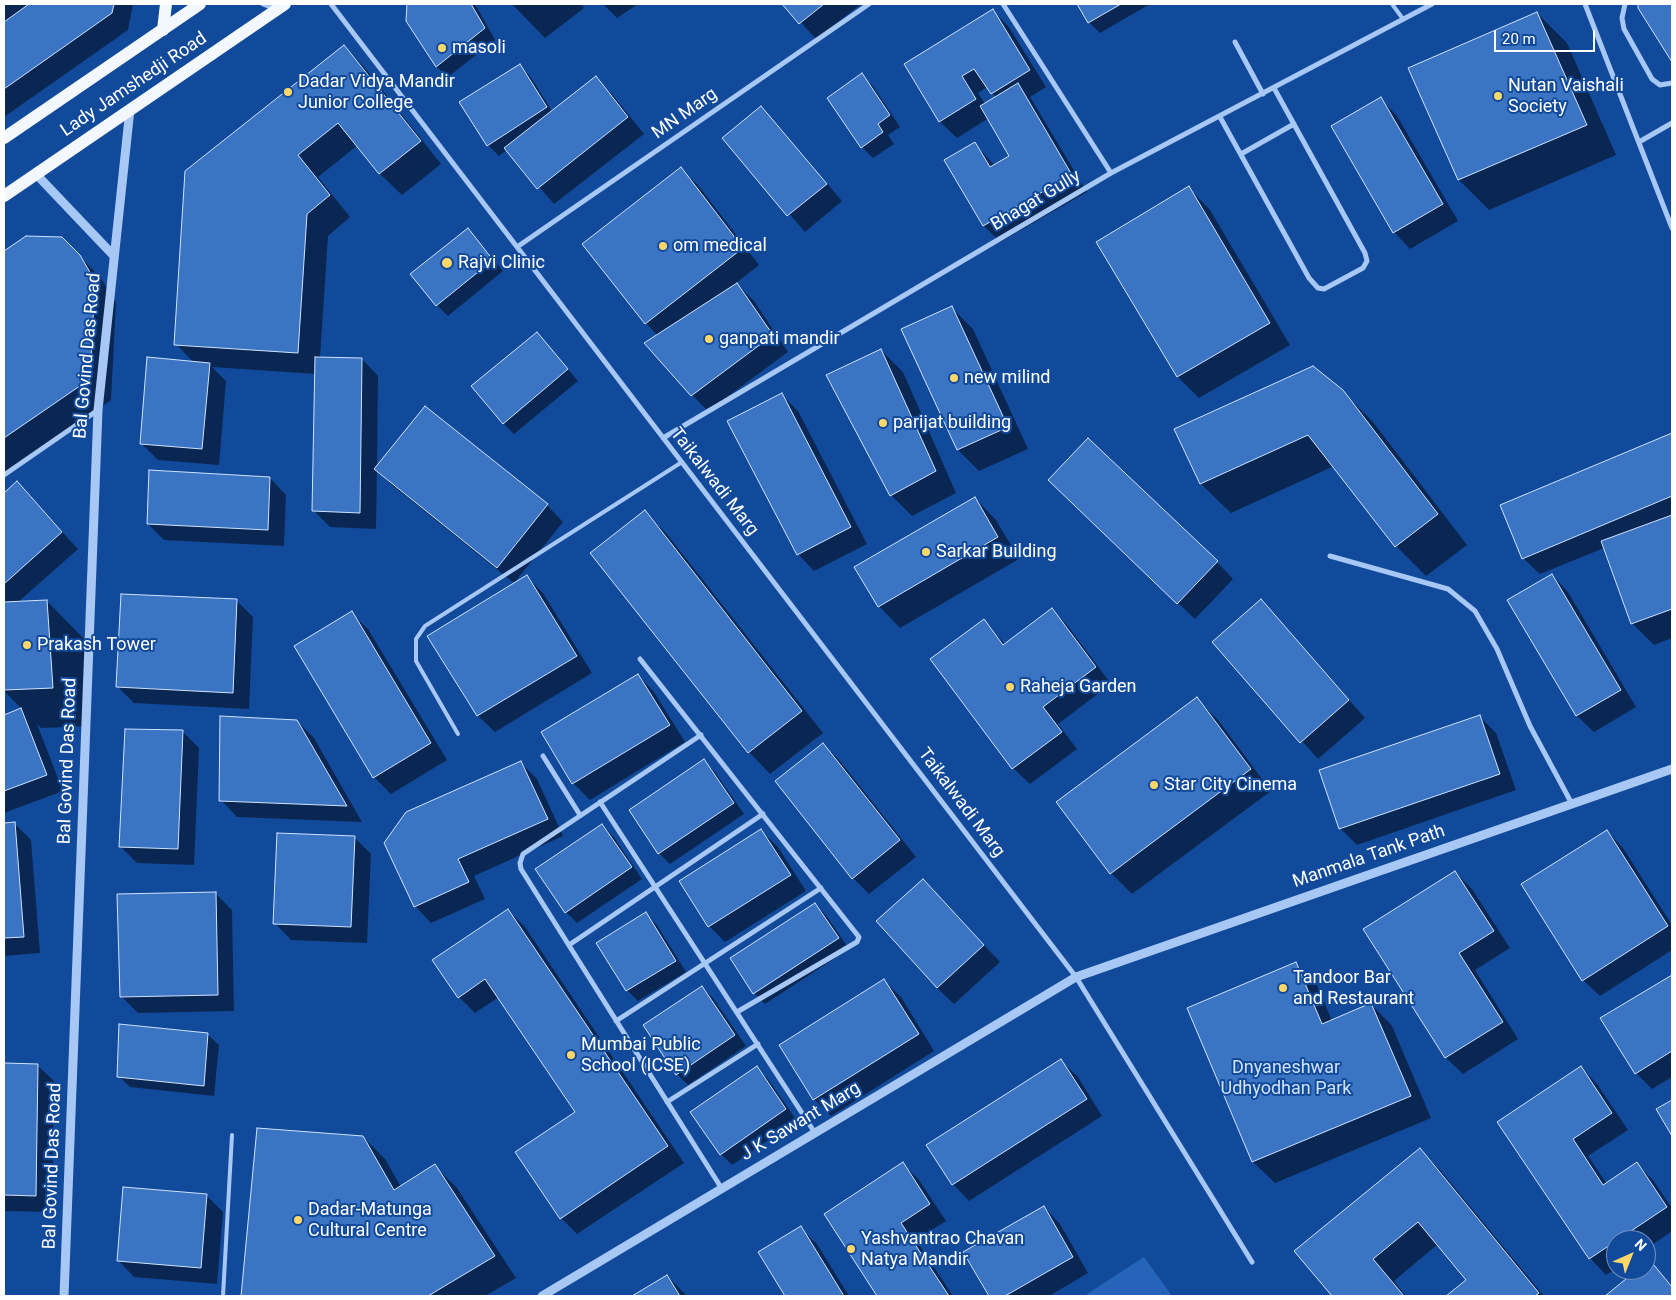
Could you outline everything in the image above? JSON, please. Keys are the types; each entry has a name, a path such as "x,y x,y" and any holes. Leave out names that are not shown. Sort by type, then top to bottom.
{"main road":[{"path":"163,30 166,4"},
{"name":"Lady Jamshedji Road","path":"4,138 200,4"},
{"name":"Lady Jamshedji Road","path":"4,196 281,7"}],"street":[{"path":"263,4 281,7"},
{"name":"Taikalwadi Marg","path":"331,4 1076,977 1252,1262"},
{"name":"MN Marg","path":"517,247 869,4"},
{"path":"1003,4 1111,173"},
{"name":"Bhagat Gully","path":"663,438 1111,173 1432,4"},
{"path":"1585,4 1672,228"},
{"path":"1625,4 1622,18 1624,29 1652,79 1660,85 1672,82"},
{"path":"1235,42 1263,94"},
{"path":"1220,117 1309,278 1318,288 1324,289 1363,268 1367,261 1365,253 1274,88"},
{"name":"Bal Govind Das Road","path":"64,1296 98,410 130,109"},
{"path":"1240,154 1294,124"},
{"path":"1639,142 1672,124"},
{"path":"36,174 113,255"},
{"path":"4,475 98,410"},
{"path":"1330,556 1448,589 1475,612 1497,649 1530,726 1572,804"},
{"path":"640,659 855,930 858,937 857,942 737,1012"},
{"path":"701,735 580,815 520,858 521,869 722,1189"},
{"path":"543,756 580,815"},
{"name":"Manmala Tank Path","path":"1076,977 1672,769"},
{"path":"600,802 815,1132"},
{"path":"569,945 763,814"},
{"path":"616,1021 821,888"},
{"name":"J K Sawant Marg","path":"542,1296 1076,977"},
{"path":"666,1102 758,1044"}],"lane":[{"path":"1392,4 1403,19"},
{"path":"458,734 416,661 416,639 425,626 682,462"},
{"path":"223,1296 232,1135"}],"shaded area":[{"path":"1144,1257 1172,1296 1084,1296"}],"building":[{"path":"29,4 114,4 112,13 4,89 4,22"},
{"name":"masoli","path":"407,4 471,4 485,28 436,67 406,21"},
{"path":"782,4 824,4 799,24"},
{"path":"1077,4 1121,4 1088,23"},
{"path":"1638,4 1672,4 1672,62 1638,8"},
{"path":"993,9 1030,70 991,94 974,69 962,76 976,99 939,122 904,64"},
{"name":"Nutan Vaishali Society","path":"1537,12 1587,125 1458,180 1408,68"},
{"path":"344,45 421,141 379,174 338,123 298,155 330,195 307,214 298,353 174,345 185,171"},
{"path":"520,64 547,107 487,146 459,102"},
{"path":"862,73 890,115 878,124 883,132 861,148 827,98"},
{"path":"596,76 628,117 537,189 504,148"},
{"path":"1018,83 1072,175 983,226 944,160 975,142 990,167 1009,156 980,106"},
{"path":"1381,97 1443,204 1393,233 1331,126"},
{"path":"761,106 827,184 787,216 722,138"},
{"name":"om medical","path":"681,167 743,248 645,324 582,244"},
{"path":"1189,186 1270,323 1177,377 1096,242"},
{"path":"468,228 493,260 436,306 410,274"},
{"path":"26,236 62,237 80,255 95,281 90,379 4,438 4,251"},
{"name":"ganpati mandir","path":"737,283 773,335 691,396 644,343"},
{"name":"new milind","path":"952,306 1008,427 957,450 901,329"},
{"path":"537,332 568,369 503,424 471,386"},
{"name":"parijat building","path":"881,349 936,471 890,496 826,375"},
{"path":"147,357 210,363 202,449 140,444"},
{"path":"315,357 362,358 360,513 312,511"},
{"path":"1313,366 1343,390 1438,514 1395,547 1308,435 1200,484 1174,429"},
{"path":"782,393 851,527 797,555 727,421"},
{"path":"425,406 548,504 497,568 374,469"},
{"path":"1672,433 1672,496 1522,559 1500,505"},
{"path":"1088,438 1218,561 1177,604 1048,480"},
{"path":"149,470 270,477 268,530 147,524"},
{"path":"17,481 62,532 4,584 4,493"},
{"name":"Sarkar Building","path":"975,497 998,537 878,607 854,567"},
{"path":"645,510 802,711 748,753 590,553"},
{"path":"1672,515 1672,609 1631,624 1601,541"},
{"path":"1552,574 1621,690 1576,716 1507,600"},
{"path":"527,575 577,656 477,716 427,636"},
{"path":"121,594 237,599 233,693 116,687"},
{"path":"1261,599 1349,700 1300,743 1212,642"},
{"name":"Prakash Tower","path":"47,600 53,688 4,690 4,602"},
{"name":"Raheja Garden","path":"1052,608 1096,667 1043,707 1062,732 1012,769 930,659 984,619 1003,645"},
{"path":"352,611 431,743 373,778 294,646"},
{"path":"638,674 670,725 572,784 541,732"},
{"name":"Star City Cinema","path":"1197,697 1251,769 1110,874 1056,802"},
{"path":"21,708 47,775 4,791 4,715"},
{"path":"1480,715 1500,774 1339,829 1319,770"},
{"path":"220,716 297,720 347,806 219,801"},
{"path":"125,729 183,730 178,849 119,847"},
{"path":"823,743 900,840 852,879 775,781"},
{"path":"704,759 734,803 658,854 629,810"},
{"path":"521,761 548,819 458,859 469,882 414,907 384,843 406,812"},
{"path":"15,822 24,937 4,938 4,823"},
{"path":"602,824 632,867 565,913 535,869"},
{"path":"761,829 791,875 708,927 679,881"},
{"path":"1607,830 1668,926 1582,981 1521,884"},
{"path":"277,833 355,836 351,927 273,924"},
{"path":"1455,871 1494,931 1459,953 1503,1022 1445,1058 1363,929"},
{"path":"923,879 984,945 937,988 876,921"},
{"path":"216,892 218,995 120,997 117,894"},
{"path":"815,903 839,938 753,994 730,958"},
{"name":"Mumbai Public School (ICSE)","path":"508,909 668,1146 560,1219 515,1152 575,1112 485,979 458,998 432,960"},
{"path":"646,912 676,961 626,991 596,943"},
{"name":"Dnyaneshwar Udhyodhan Park","path":"1296,962 1322,1024 1371,1003 1411,1096 1252,1162 1187,1008"},
{"path":"1672,975 1672,1051 1635,1074 1600,1018"},
{"path":"884,979 919,1034 813,1100 779,1045"},
{"path":"702,986 735,1035 676,1075 643,1025"},
{"path":"119,1024 208,1033 204,1086 117,1077"},
{"path":"1061,1059 1087,1099 952,1185 926,1145"},
{"path":"4,1063 38,1064 36,1196 4,1195"},
{"path":"757,1066 786,1109 720,1155 690,1112"},
{"path":"1581,1066 1612,1113 1573,1139 1603,1185 1637,1162 1667,1207 1632,1230 1606,1230 1606,1248 1589,1259 1497,1122"},
{"path":"1672,1100 1672,1136 1656,1109"},
{"path":"257,1128 363,1136 394,1190 435,1164 495,1256 428,1296 241,1296"},
{"path":"1420,1148 1539,1293 1535,1296 1446,1296 1466,1280 1418,1222 1373,1259 1404,1296 1332,1296 1294,1251"},
{"path":"903,1162 930,1204 901,1223 949,1296 877,1296 824,1214"},
{"path":"123,1187 207,1194 201,1268 117,1261"},
{"path":"1044,1206 1073,1257 1005,1296 989,1296 963,1252"},
{"path":"801,1226 844,1296 785,1296 758,1252"},
{"path":"1656,1268 1672,1287 1672,1296 1605,1296 1625,1280 1656,1280"},
{"path":"667,1275 680,1296 632,1296"}],"place":[{"name":"masoli","path":"442,48"},
{"name":"Dadar Vidya Mandir Junior College","path":"288,92"},
{"name":"Nutan Vaishali Society","path":"1498,96"},
{"name":"om medical","path":"663,246"},
{"name":"Rajvi Clinic","path":"447,263"},
{"name":"ganpati mandir","path":"709,339"},
{"name":"new milind","path":"954,378"},
{"name":"parijat building","path":"883,423"},
{"name":"Sarkar Building","path":"926,552"},
{"name":"Prakash Tower","path":"27,645"},
{"name":"Raheja Garden","path":"1010,687"},
{"name":"Star City Cinema","path":"1154,785"},
{"name":"Tandoor Bar and Restaurant","path":"1283,988"},
{"name":"Mumbai Public School (ICSE)","path":"571,1055"},
{"name":"Dadar-Matunga Cultural Centre","path":"298,1220"},
{"name":"Yashvantrao Chavan Natya Mandir","path":"851,1249"}]}
